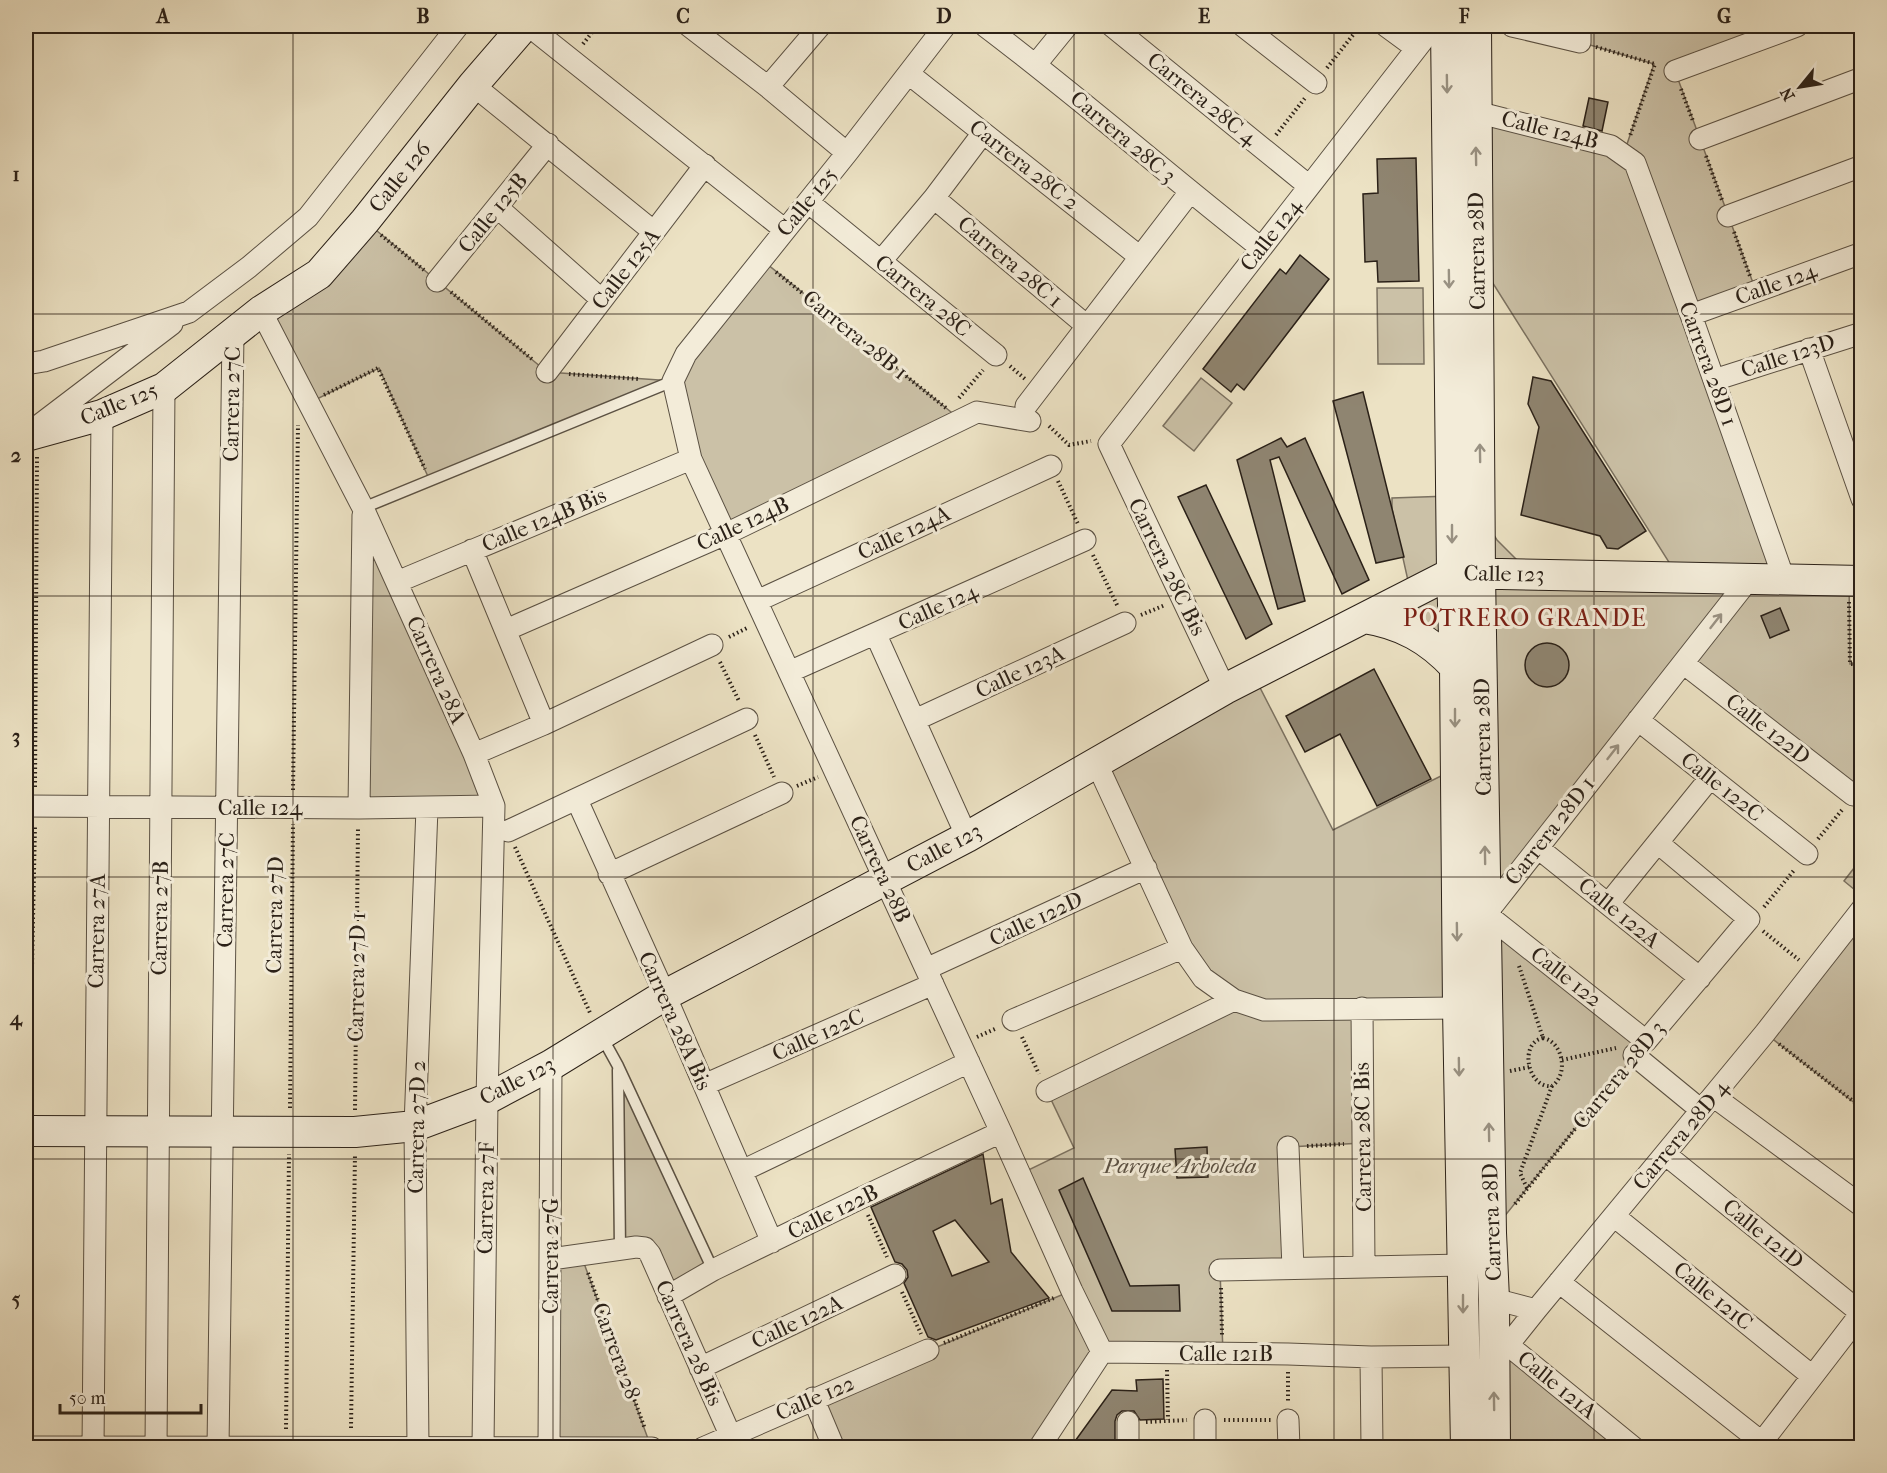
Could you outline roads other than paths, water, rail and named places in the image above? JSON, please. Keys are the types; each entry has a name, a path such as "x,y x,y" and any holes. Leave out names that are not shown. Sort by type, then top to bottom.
{"street":[{"path":"29,434 111,369 249,267 308,217 458,26"},
{"name":"Calle 126","path":"261,311 319,274 524,26"},
{"path":"529,26 784,230"},
{"path":"689,26 768,87 847,153"},
{"path":"768,87 819,26"},
{"name":"Calle 125","path":"673,381 686,354 945,26"},
{"name":"Carrera 28C 3","path":"985,26 1036,64 1190,192 1262,248"},
{"path":"1036,64 1067,26"},
{"name":"Carrera 28C 4","path":"1112,26 1309,186"},
{"path":"1243,26 1316,83"},
{"path":"1386,26 1416,48"},
{"name":"Calle 124","path":"1109,444 1434,26"},
{"name":"Carrera 28D","path":"1446,26 1466,573 1496,922 1491,1233 1494,1299 1500,1350 1495,1448"},
{"name":"Carrera 28D","path":"1466,1448 1458,1008 1455,667 1466,573 1476,26"},
{"path":"1512,26 1580,31"},
{"path":"1675,71 1751,34 1797,26"},
{"name":"Carrera 28C 2","path":"909,74 1140,257"},
{"path":"1700,139 1862,78"},
{"path":"473,85 654,232"},
{"name":"Calle 124B","path":"1476,111 1611,146 1623,153"},
{"path":"881,261 934,198 983,133"},
{"name":"Calle 125B","path":"437,281 548,144"},
{"name":"Carrera 28D 1","path":"1623,153 1635,163 1784,579"},
{"name":"Calle 125A","path":"547,372 705,165"},
{"path":"1728,216 1862,166"},
{"path":"1087,326 1190,192"},
{"name":"Carrera 28C 1","path":"934,198 1087,326"},
{"name":"Carrera 28C","path":"808,202 996,355"},
{"path":"498,208 602,300"},
{"name":"Calle 124","path":"1691,315 1862,253"},
{"name":"Calle 125","path":"29,434 102,415 164,388 261,311"},
{"name":"Carrera 28A","path":"261,311 304,410 363,508 474,754 494,806"},
{"path":"26,364 189,312"},
{"name":"Calle 124B","path":"506,630 726,534 977,412 1035,410 1087,326"},
{"name":"Carrera 27C","path":"218,1447 233,333"},
{"name":"Calle 123D","path":"1714,381 1862,333"},
{"path":"1809,349 1860,488"},
{"name":"Carrera 28B","path":"673,381 691,459 1102,1352"},
{"name":"Carrera 27B","path":"156,1447 164,388"},
{"name":"Carrera 27A","path":"93,1447 102,415"},
{"name":"Carrera 28C Bis","path":"1109,444 1225,689"},
{"name":"Calle 124B Bis","path":"397,582 691,459"},
{"name":"Calle 124A","path":"757,601 1051,466"},
{"path":"359,808 363,508"},
{"name":"Calle 124","path":"789,672 1085,540"},
{"path":"472,550 544,724"},
{"name":"Calle 123","path":"27,1132 355,1132 415,1126 487,1099 551,1065 665,995 967,837 1225,689 1364,618 1466,573 1855,581"},
{"name":"Carrera 28D 1","path":"1496,922 1538,848 1749,579"},
{"path":"1364,618 1385,621 1424,638 1441,651 1455,667"},
{"name":"Calle 123A","path":"915,720 1125,623"},
{"path":"876,635 967,837"},
{"path":"474,754 544,724 712,645"},
{"name":"Calle 122D","path":"1683,663 1853,795"},
{"path":"508,831 747,719"},
{"name":"Calle 122C","path":"1638,720 1807,854"},
{"path":"1097,764 1182,948 1203,978 1234,1000 1264,1010 1458,1008"},
{"path":"1608,904 1710,777"},
{"path":"609,874 782,793"},
{"name":"Carrera 28A Bis","path":"577,800 665,995 772,1242"},
{"name":"Calle 124","path":"30,806 227,808 494,806"},
{"name":"Carrera 27F","path":"483,1447 487,1099 494,806"},
{"name":"Carrera 27D 2","path":"418,1447 415,1126 427,808"},
{"name":"Carrera 28D 3","path":"1640,1048 1700,978 1755,924 1658,843"},
{"name":"Calle 122A","path":"1538,848 1700,978"},
{"name":"Calle 122D","path":"930,977 1146,868"},
{"name":"Carrera 28D 4","path":"1500,1350 1536,1310 1765,1033 1862,909"},
{"name":"Calle 122","path":"1496,922 1640,1048 1707,1103 1862,1206"},
{"path":"1013,1020 1182,948"},
{"name":"Calle 122C","path":"704,1085 930,977"},
{"path":"1047,1091 1234,1000"},
{"name":"Carrera 28C Bis","path":"1362,1008 1364,1266"},
{"path":"742,1171 965,1053"},
{"name":"Carrera 27G","path":"549,1447 551,1065"},
{"name":"Calle 122B","path":"668,1296 713,1270 1001,1132"},
{"path":"1288,1147 1293,1268"},
{"name":"Calle 121D","path":"1665,1154 1861,1312"},
{"name":"Calle 121C","path":"1614,1216 1812,1376"},
{"path":"551,1259 628,1248"},
{"name":"Carrera 28 Bis","path":"628,1248 645,1248 650,1254 733,1441"},
{"path":"1220,1270 1463,1265"},
{"name":"Calle 122A","path":"700,1368 895,1275"},
{"path":"1559,1282 1766,1445 1812,1376 1861,1312"},
{"path":"1494,1299 1536,1310"},
{"name":"Calle 122","path":"703,1448 733,1441 813,1398 928,1350"},
{"name":"Calle 121A","path":"1500,1350 1634,1448"},
{"path":"1039,1448 1102,1352"},
{"name":"Calle 121B","path":"1102,1352 1288,1353 1371,1357 1464,1356"},
{"path":"1371,1357 1372,1448"},
{"path":"813,1398 834,1448"},
{"path":"1205,1420 1205,1448"},
{"path":"1288,1420 1289,1448"},
{"path":"1128,1422 1128,1448"},
{"path":"26,1447 651,1447"}],"lane":[{"path":"363,508 673,381"},
{"path":"600,1035 618,1066 713,1270"},
{"path":"618,1066 628,1248"}],"district":[{"name":"POTRERO GRANDE","path":"1525,618"}],"park label":[{"name":"Parque Arboleda","path":"1180,1166"}]}
